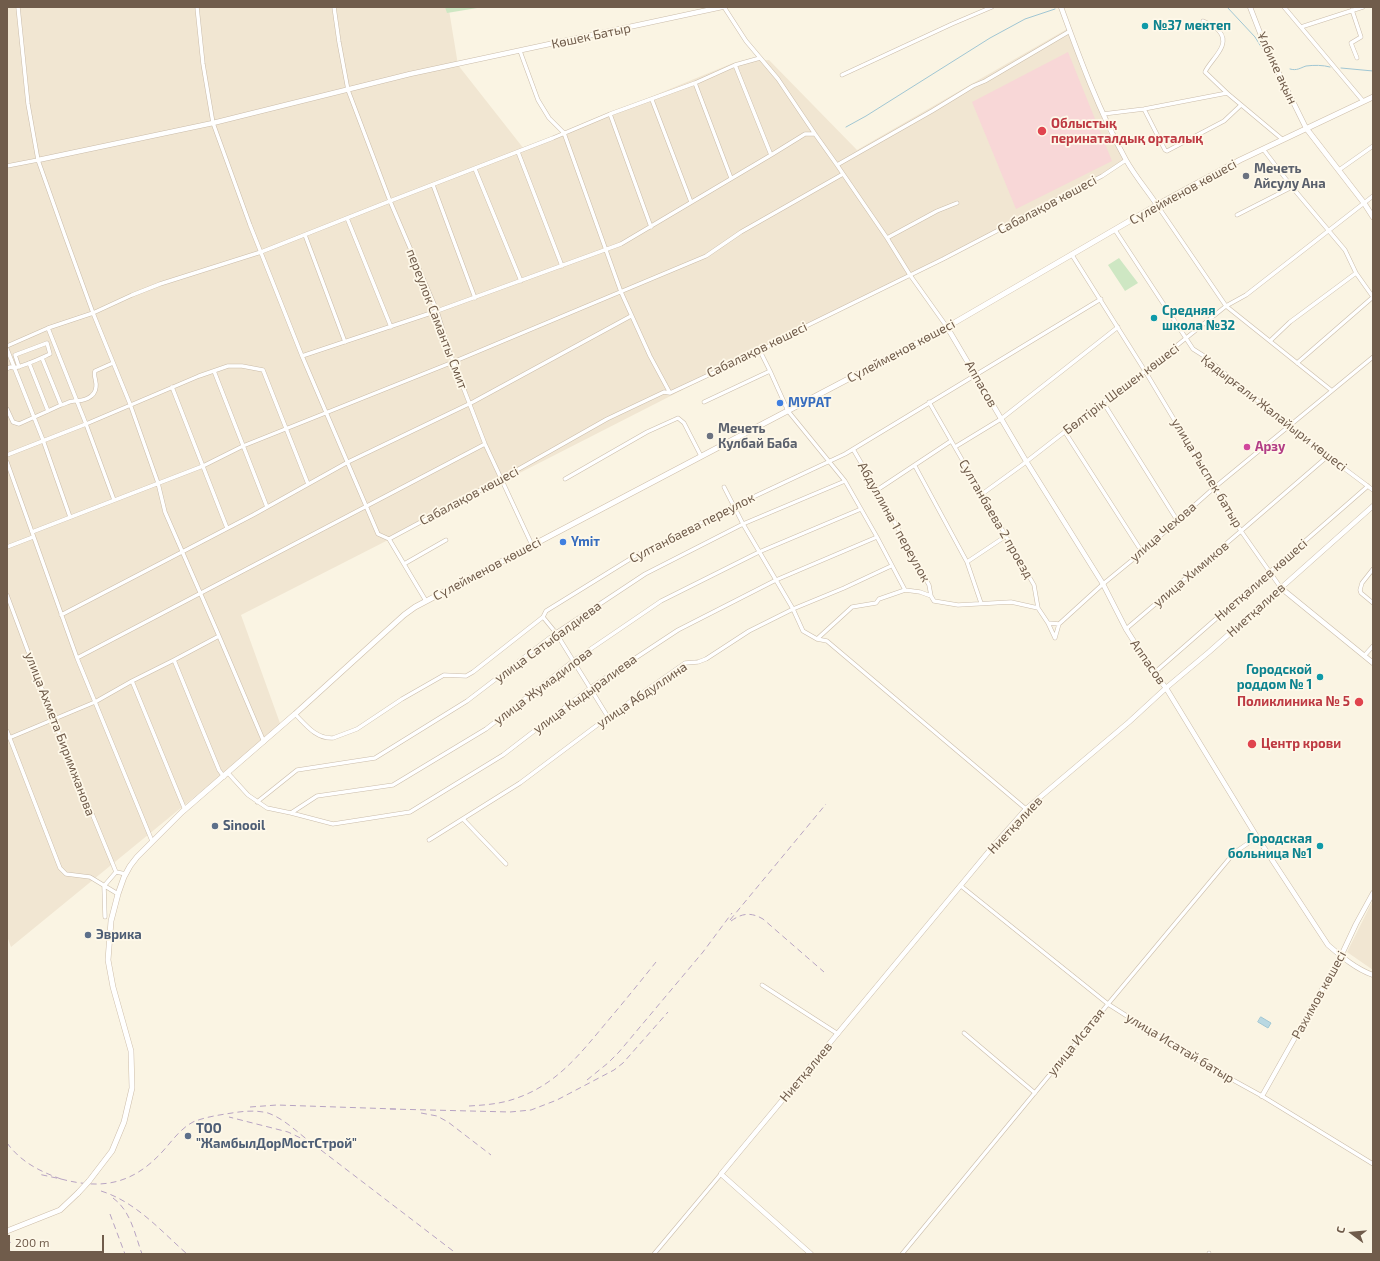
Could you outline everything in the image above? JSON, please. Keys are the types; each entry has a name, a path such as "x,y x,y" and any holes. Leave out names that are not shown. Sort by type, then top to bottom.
{"main road":[{"name":"Сүлейменов көшесі","path":"7,1231 60,1210 89,1181 112,1151 124,1122 132,1088 131,1051 113,987 108,960 111,921 118,894 126,874 137,857 185,810 264,742 404,615 426,601 947,327 1157,205 1282,139 1373,96"},
{"path":"1306,128 1364,203 1373,217"}],"street":[{"path":"18,7 28,104 38,160 93,313 130,404 158,483 165,512 264,742"},
{"path":"197,7 203,64 213,124 261,252 302,356 378,534 389,539 426,601"},
{"name":"переулок Саманты Смит","path":"334,7 348,90 390,201 437,311 453,362 485,444 532,545"},
{"path":"723,7 746,41 778,79 887,238 910,275 947,327"},
{"name":"Көшек Батыр","path":"38,160 213,124 410,74 723,7"},
{"path":"842,75 992,7"},
{"path":"1061,7 1103,114 1126,160 1226,306 1331,390"},
{"name":"Ұлбике ақын","path":"1250,7 1264,43 1306,128"},
{"path":"1284,7 1363,101"},
{"path":"1301,27 1364,7"},
{"path":"1352,10 1361,38 1351,43 1357,58"},
{"path":"1203,21 1219,30 1223,36 1223,46 1205,72 1227,93 1282,139"},
{"path":"837,165 1070,31"},
{"path":"520,51 538,100 549,118 564,133 621,292 650,356 670,393"},
{"path":"70,517 44,440 7,348 48,328 93,313 132,294 261,252 518,152 610,114 652,100 735,65 760,58"},
{"path":"735,65 771,155"},
{"path":"695,82 731,178"},
{"path":"1103,114 1144,109 1227,93"},
{"path":"652,100 691,202"},
{"path":"1144,109 1165,150 1167,151 1224,120 1241,105"},
{"path":"610,114 651,227"},
{"path":"302,356 475,298 621,244 805,134 815,134"},
{"path":"1338,170 1373,146"},
{"path":"1263,149 1292,187 1345,250 1356,273 1373,297 1297,363"},
{"path":"518,152 562,266"},
{"path":"7,166 38,160"},
{"name":"Сабалақов көшесі","path":"389,539 501,479 607,419 664,392 670,393 760,351 794,332 910,275 1102,176 1126,160"},
{"path":"475,169 521,281"},
{"path":"32,532 203,466 243,446 453,362 706,256 741,232 843,174"},
{"path":"433,185 475,298"},
{"path":"1237,215 1292,187"},
{"name":"Бөлтірік Шешен көшесі","path":"982,494 1186,340 1226,306 1246,294 1373,196"},
{"path":"887,238 937,211 957,203"},
{"path":"347,218 391,327"},
{"name":"Қадырғали Жалайыри көшесі","path":"1115,230 1193,349 1204,356 1289,427 1373,490"},
{"path":"306,235 345,342"},
{"name":"улица Рыспек батыр","path":"1072,255 1101,299 1242,532 1281,588 1373,663"},
{"path":"1270,341 1290,322 1356,273"},
{"name":"Султанбаева переулок","path":"295,714 317,735 328,738 340,736 357,729 402,699 444,675 466,676 543,617 546,611 635,556 734,506 853,449 1101,299"},
{"path":"61,615 266,508 348,462 470,403 631,316"},
{"name":"Аппасов","path":"947,327 1026,461 1103,584 1126,629 1154,673 1166,688 1257,837 1328,945 1363,971 1373,975"},
{"path":"955,447 1001,419 1118,327"},
{"path":"48,328 114,500"},
{"path":"16,368 15,355 19,353 47,343 50,354"},
{"path":"7,368 16,368 57,351"},
{"path":"760,351 788,411 845,481 905,590"},
{"name":"улица Чехова","path":"1055,638 1060,624 1103,584 1142,552 1215,486 1373,357"},
{"path":"42,358 61,405"},
{"path":"29,363 48,411"},
{"path":"7,409 12,422 16,424 61,405 74,401 80,402 92,396 96,389 94,371 113,363"},
{"path":"7,455 214,371 228,366 242,366 263,370 308,484"},
{"path":"214,371 266,508"},
{"path":"704,402 770,371"},
{"path":"172,387 227,528"},
{"name":"Султанбаева 2 проезд","path":"929,402 1034,585 1038,608 1048,623 1055,638"},
{"path":"1103,402 1177,520"},
{"path":"565,479 647,432 678,418 684,423 701,456"},
{"path":"1065,432 1142,552"},
{"path":"877,490 952,441"},
{"path":"77,658 485,444"},
{"name":"Абдуллина 1 переулок","path":"853,449 929,585 931,596"},
{"name":"улица Химиков","path":"1126,629 1242,532 1328,456"},
{"path":"7,462 77,658 152,841"},
{"path":"915,466 968,562 981,603"},
{"name":"улица Сатыбалдиева","path":"258,802 297,770 375,758 467,701 556,633 645,574 743,524 845,481"},
{"name":"Ниетқалиев көшесі","path":"1154,673 1368,486"},
{"path":"724,487 743,524 793,609 803,631 817,639 827,641 1026,809"},
{"name":"Ниетқалиев","path":"721,1174 995,844 1026,809 1129,722 1373,506"},
{"name":"улица Жумадилова","path":"291,813 317,796 393,785 486,729 573,661 661,601 759,552 861,510"},
{"path":"968,562 1006,536"},
{"path":"7,547 34,537"},
{"name":"улица Кыдыралиева","path":"291,813 333,824 410,812 504,755 590,688 678,630 776,580 877,538"},
{"path":"404,564 446,540"},
{"name":"улица Абдуллина","path":"429,840 520,783 608,716 685,663 698,662 706,659 749,631 793,609 844,588 891,566"},
{"path":"1373,570 1362,583 1360,590 1361,593 1373,603"},
{"path":"817,639 852,607 876,603 879,599 905,590 920,592 931,596 934,602 958,604 1011,602 1038,608"},
{"name":"улица Ахмета Биримжанова","path":"7,595 54,721 116,872"},
{"path":"543,617 556,633 608,716"},
{"path":"1048,623 1060,624"},
{"path":"9,738 54,721 96,702 132,681 219,636"},
{"path":"1364,656 1373,646"},
{"path":"174,660 219,770 248,795 267,808 291,813"},
{"path":"132,681 185,810"},
{"path":"7,731 60,868 66,874 90,877 118,894"},
{"path":"463,819 506,864"},
{"name":"улица Исатая","path":"902,1254 1234,853 1257,837"},
{"path":"104,917 104,886 116,872 126,874"},
{"name":"улица Исатай батыр","path":"961,886 1108,1004 1193,1058 1262,1096 1373,1164"},
{"name":"Рахимов көшесі","path":"1262,1096 1341,956 1356,924 1373,894"},
{"path":"762,984 838,1034"},
{"path":"964,1034 1034,1093"},
{"path":"654,1254 721,1174 810,1254"}],"shaded area":[{"path":"7,7 465,7 449,10 458,65 524,149 733,63 769,60 857,150 1067,29 1080,66 1111,139 1126,160 1102,176 241,615 281,726 11,947 7,936"},
{"name":"Облыстық перинаталдық орталық","path":"1068,52 1112,161 1016,209 972,102"},
{"path":"1373,900 1373,970 1347,952"}],"green space":[{"path":"445,7 483,7 447,13"},
{"path":"1119,258 1138,283 1125,291 1108,265"}],"water":[{"path":"1261,1017 1271,1023 1268,1028 1258,1022"}],"waterway":[{"path":"1227,7 1255,37 1265,53"},
{"path":"846,127 990,38 1025,19 1055,9"},
{"path":"1290,69 1292,70 1312,65 1330,67"},
{"path":"1341,68 1373,71"}],"railway":[{"path":"730,920 826,804"},
{"path":"587,1080 619,1052 703,952 732,913"},
{"path":"731,921 739,916 747,914 763,919 824,972"},
{"path":"469,1106 487,1105 517,1098 544,1085 556,1076 587,1046 656,962"},
{"path":"390,1109 510,1112 531,1110 557,1100 614,1070 623,1063 668,1012"},
{"path":"250,1107 277,1105 396,1109"},
{"path":"61,1179 90,1184 116,1182 140,1171 152,1162 180,1132 193,1122 212,1116 236,1112 254,1111 268,1113 286,1123 313,1144 288,1132 229,1117"},
{"path":"421,1113 437,1116 448,1122 491,1155"},
{"path":"7,1143 24,1161 45,1173 61,1179 38,1174"},
{"path":"313,1144 457,1254"},
{"path":"101,1191 114,1196 136,1209 187,1254"},
{"path":"113,1198 119,1203 128,1216 142,1254"},
{"path":"110,1214 125,1254"},
{"path":"7,1232 10,1243 7,1236"},
{"path":"7,1241 11,1254"}],"place":[{"name":"№37 мектеп","path":"1145,26"},
{"name":"Облыстық перинаталдық орталық","path":"1042,131"},
{"name":"Мечеть Айсулу Ана","path":"1246,176"},
{"name":"Средняя школа №32","path":"1154,318"},
{"name":"МУРАТ","path":"780,403"},
{"name":"Мечеть Кулбай Баба","path":"710,436"},
{"name":"Арзу","path":"1247,447"},
{"name":"Ymiт","path":"563,542"},
{"name":"Городской роддом № 1","path":"1320,677"},
{"name":"Поликлиника № 5","path":"1359,702"},
{"name":"Центр крови","path":"1252,744"},
{"name":"Sinooil","path":"215,826"},
{"name":"Городская больница №1","path":"1320,846"},
{"name":"Эврика","path":"88,935"},
{"name":"ТОО \"ЖамбылДорМостСтрой\"","path":"188,1136"}]}
